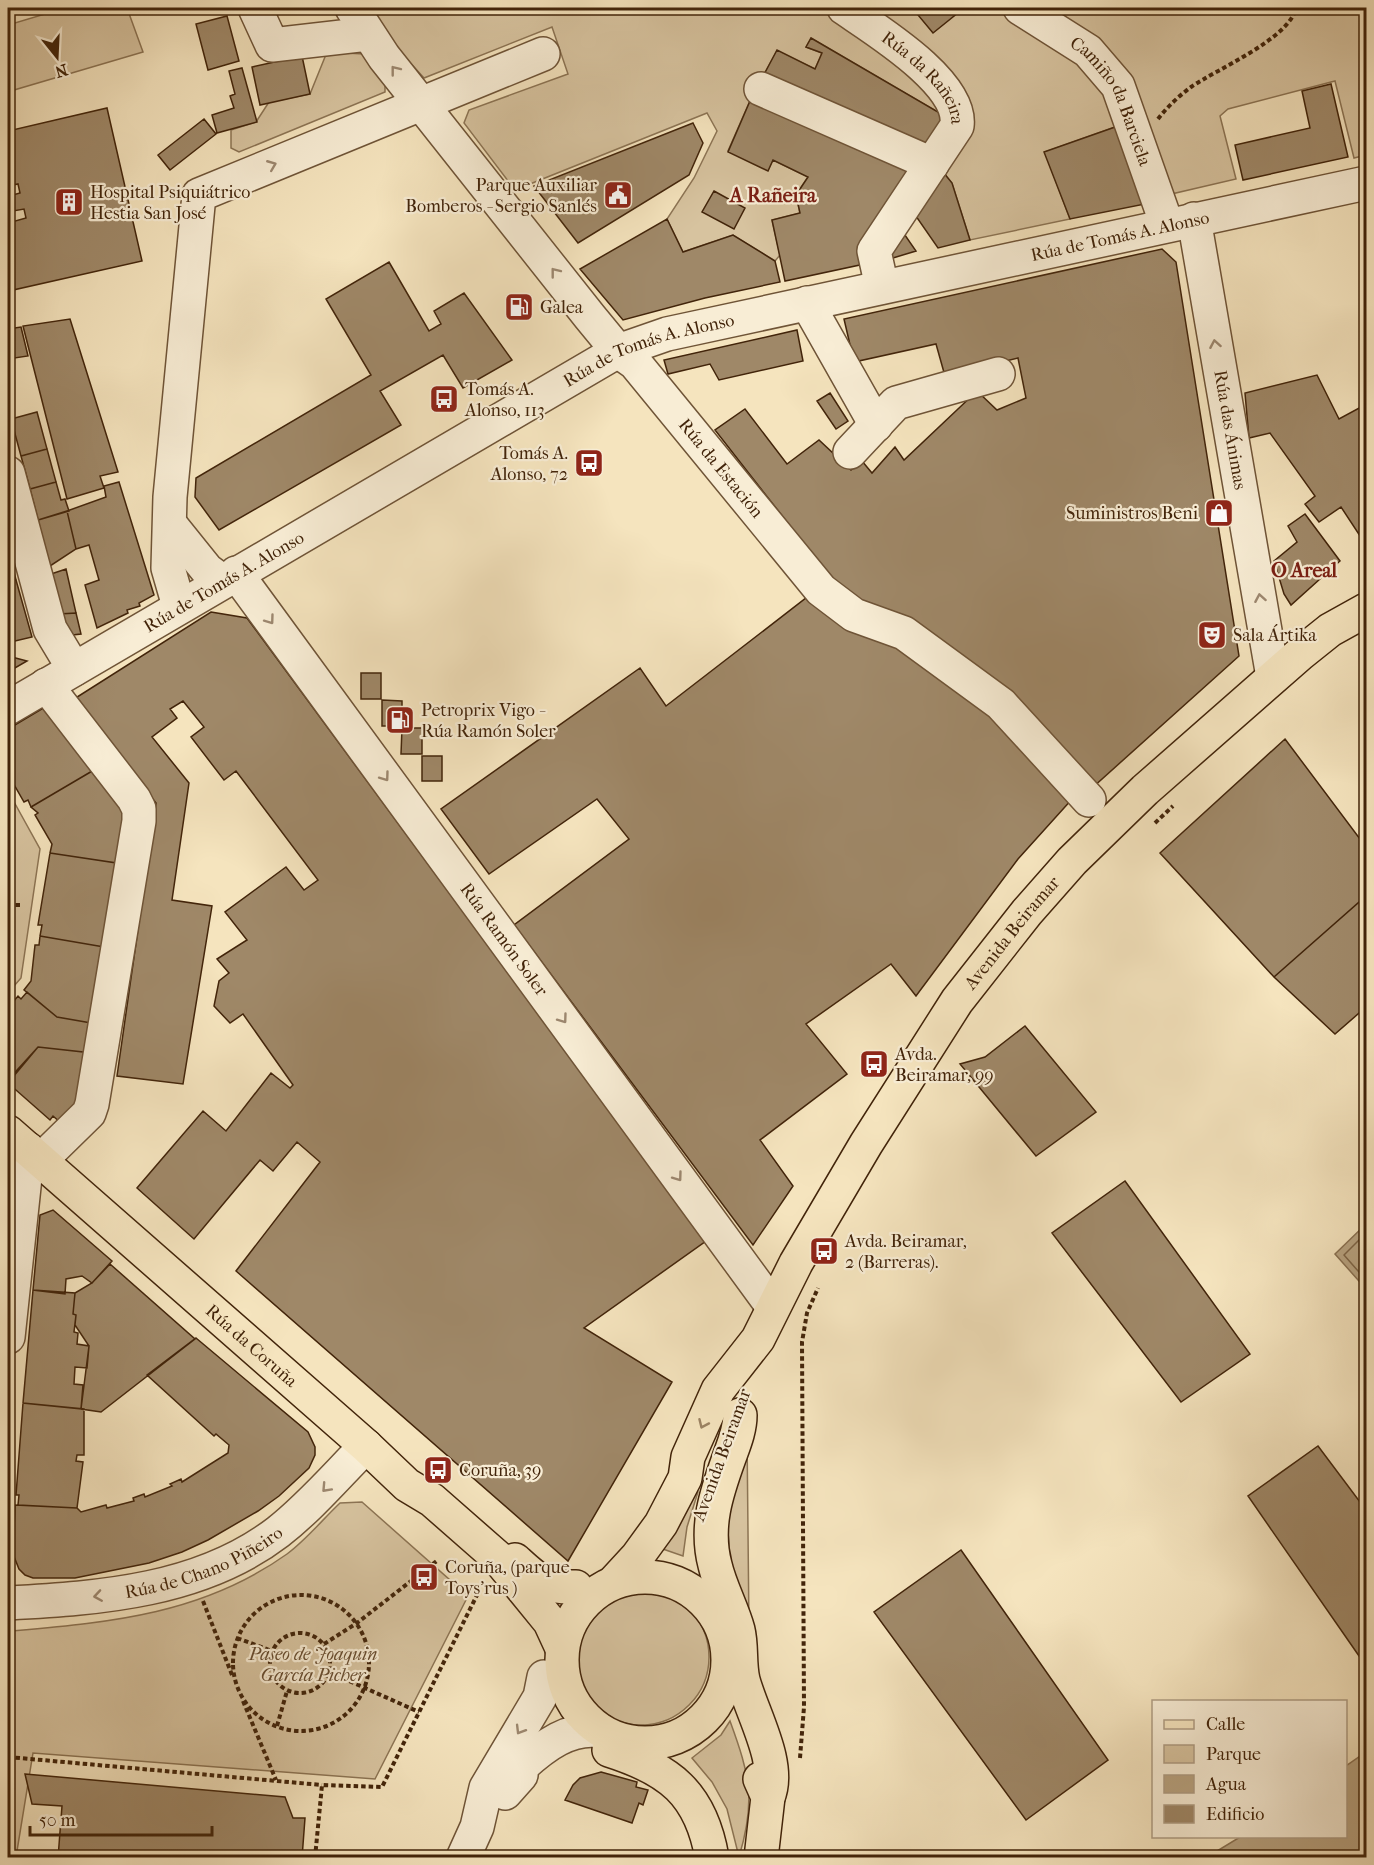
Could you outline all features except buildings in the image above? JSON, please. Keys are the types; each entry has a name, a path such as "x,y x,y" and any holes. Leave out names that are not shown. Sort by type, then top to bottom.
{"main road":[{"name":"Avenida Beiramar","path":"710,1607 699,1570 694,1536 702,1503 731,1423 740,1414 758,1339 808,1243 909,1075 957,1001 1027,912 1072,861 1145,790 1330,630 1366,610"},
{"name":"Rúa da Coruña","path":"25,1147 366,1446 407,1485 432,1500 497,1557 514,1559 540,1583 558,1588 576,1587"},
{"name":"Avenida Beiramar","path":"617,1572 661,1524 685,1478 688,1457 718,1390 758,1339"},
{"path":"740,1414 740,1427 716,1494 710,1530 711,1547 723,1591 737,1626 743,1680 759,1725 774,1783 768,1797 761,1857"},
{"path":"497,1557 500,1575 516,1596 528,1621 561,1667 573,1704 585,1719 595,1738 667,1776 695,1803 708,1837 712,1857"},
{"path":"549,1651 577,1611 617,1572"},
{"path":"549,1651 557,1609 576,1587 617,1572 630,1578 664,1578 689,1589 710,1607 721,1624 727,1644 729,1665 725,1686 717,1703 697,1725 671,1740 652,1743 595,1738"},
{"path":"725,1686 735,1696 768,1797"},
{"path":"652,1743 687,1770 708,1794 722,1827 726,1857"}],"street":[{"path":"255,8 272,45 360,21"},
{"name":"Rúa da Rañeira","path":"844,8 912,56 939,80 958,117 957,126 874,251 882,287"},
{"name":"Camiño da Barciela","path":"1020,8 1076,42 1103,65 1118,86 1138,140 1180,222"},
{"name":"Rúa da Estación","path":"360,21 421,104 618,351 635,363 821,590 854,615 904,633 1000,704 1038,741 1089,800"},
{"path":"179,606 168,568 170,497 199,195 543,54"},
{"path":"760,89 932,164"},
{"name":"Rúa de Tomás A. Alonso","path":"8,708 618,351 667,334 1366,183"},
{"name":"Rúa das Ánimas","path":"1180,222 1273,677"},
{"path":"807,303 876,425"},
{"path":"850,452 896,403 998,374"},
{"path":"8,473 50,629 74,669"},
{"name":"Rúa Ramón Soler","path":"170,524 207,570 229,577 773,1307"},
{"path":"8,1337 25,1147 89,1113 139,822 139,809 134,799 45,685"},
{"name":"Rúa de Chano Piñeiro","path":"8,1603 73,1600 140,1590 188,1579 224,1564 276,1533 311,1504 366,1446"},
{"path":"463,1857 477,1827 486,1788 540,1697 549,1651"},
{"path":"477,1827 520,1775 522,1766 540,1750 595,1738"}],"path":[{"path":"1138,140 1150,135 1156,121 1190,88 1252,51 1293,17 1296,8"},
{"path":"8,905 22,905"},
{"path":"799,1763 804,1707 802,1342 807,1313"},
{"path":"324,1644 357,1623 438,1560"},
{"path":"200,1592 276,1781"},
{"path":"8,1757 322,1785 382,1787 477,1595"},
{"path":"288,1596 316,1596 338,1605 357,1623 368,1655 369,1668 364,1687 354,1706 338,1719 319,1728 301,1731 277,1726 260,1717 245,1702 236,1684 232,1663 237,1638 251,1616 267,1604 288,1596"},
{"path":"295,1633 315,1636 324,1644 329,1653 329,1672 324,1681 310,1691 287,1691 273,1675 270,1663 272,1651 278,1642 295,1633"},
{"path":"237,1638 272,1651"},
{"path":"329,1672 420,1712"},
{"path":"277,1726 287,1691"},
{"path":"315,1857 322,1785"}],"green space":[{"path":"65,8 127,8 143,52 14,90 8,72 8,25"},
{"path":"367,8 1000,8 1086,67 1108,95 1118,126 1045,152 1070,219 970,240 952,183 939,167 950,119 811,38 806,47 822,53 815,69 777,51 753,94 728,151 768,170 773,160 808,177 796,195 800,213 772,220 780,255 775,261 733,235 683,252 667,219 694,178 717,131 707,113 515,190 464,123 469,110 568,74 552,27 424,78 375,24"},
{"path":"1045,8 1366,8 1366,155 1354,158 1335,81 1228,109 1220,116 1236,179 1167,195 1154,151"},
{"path":"327,52 364,54 385,80 385,92 239,152 231,148 231,130 256,122 269,102 310,94"},
{"path":"8,791 40,849 21,978 8,993"},
{"path":"747,1434 749,1630 717,1544"},
{"path":"692,1490 698,1492 687,1527 683,1556 660,1548"},
{"name":"Paseo de Joaquin García Picher","path":"362,1502 468,1596 375,1779 33,1753 16,1857 8,1858 8,1648 13,1631 121,1619 156,1612 223,1590 287,1554 340,1503"},
{"path":"641,1589 667,1594 679,1600 689,1609 698,1619 704,1631 709,1657 704,1683 698,1695 689,1705 679,1714 667,1720 641,1725 615,1720 603,1714 593,1705 584,1695 578,1683 573,1657 578,1631 584,1619 593,1609 603,1600 615,1594"},
{"path":"730,1721 746,1773 749,1803 748,1819 739,1857 727,1809 712,1782 692,1758 721,1735"}],"water":[{"path":"1366,1224 1366,1289 1335,1254"},
{"path":"1366,1752 1366,1857 1222,1858 1217,1851 1238,1838 1347,1838 1347,1765"}],"place":[{"name":"Parque Auxiliar Bomberos - Sergio Sanlés","path":"618,195"},
{"name":"Hospital Psiquiátrico Hestia San José","path":"69,202"},
{"name":"Galea","path":"519,307"},
{"name":"Tomás A. Alonso, 113","path":"444,399"},
{"name":"Tomás A. Alonso, 72","path":"589,463"},
{"name":"Suministros Beni","path":"1219,513"},
{"name":"Sala Ártika","path":"1212,635"},
{"name":"Petroprix Vigo - Rúa Ramón Soler","path":"400,720"},
{"name":"Avda. Beiramar, 99","path":"874,1064"},
{"name":"Avda. Beiramar, 2 (Barreras).","path":"824,1251"},
{"name":"Coruña, 39","path":"438,1470"},
{"name":"Coruña, (parque Toys'rus )","path":"424,1577"}],"district":[{"name":"A Rañeira","path":"773,195"},
{"name":"O Areal","path":"1304,570"}]}
